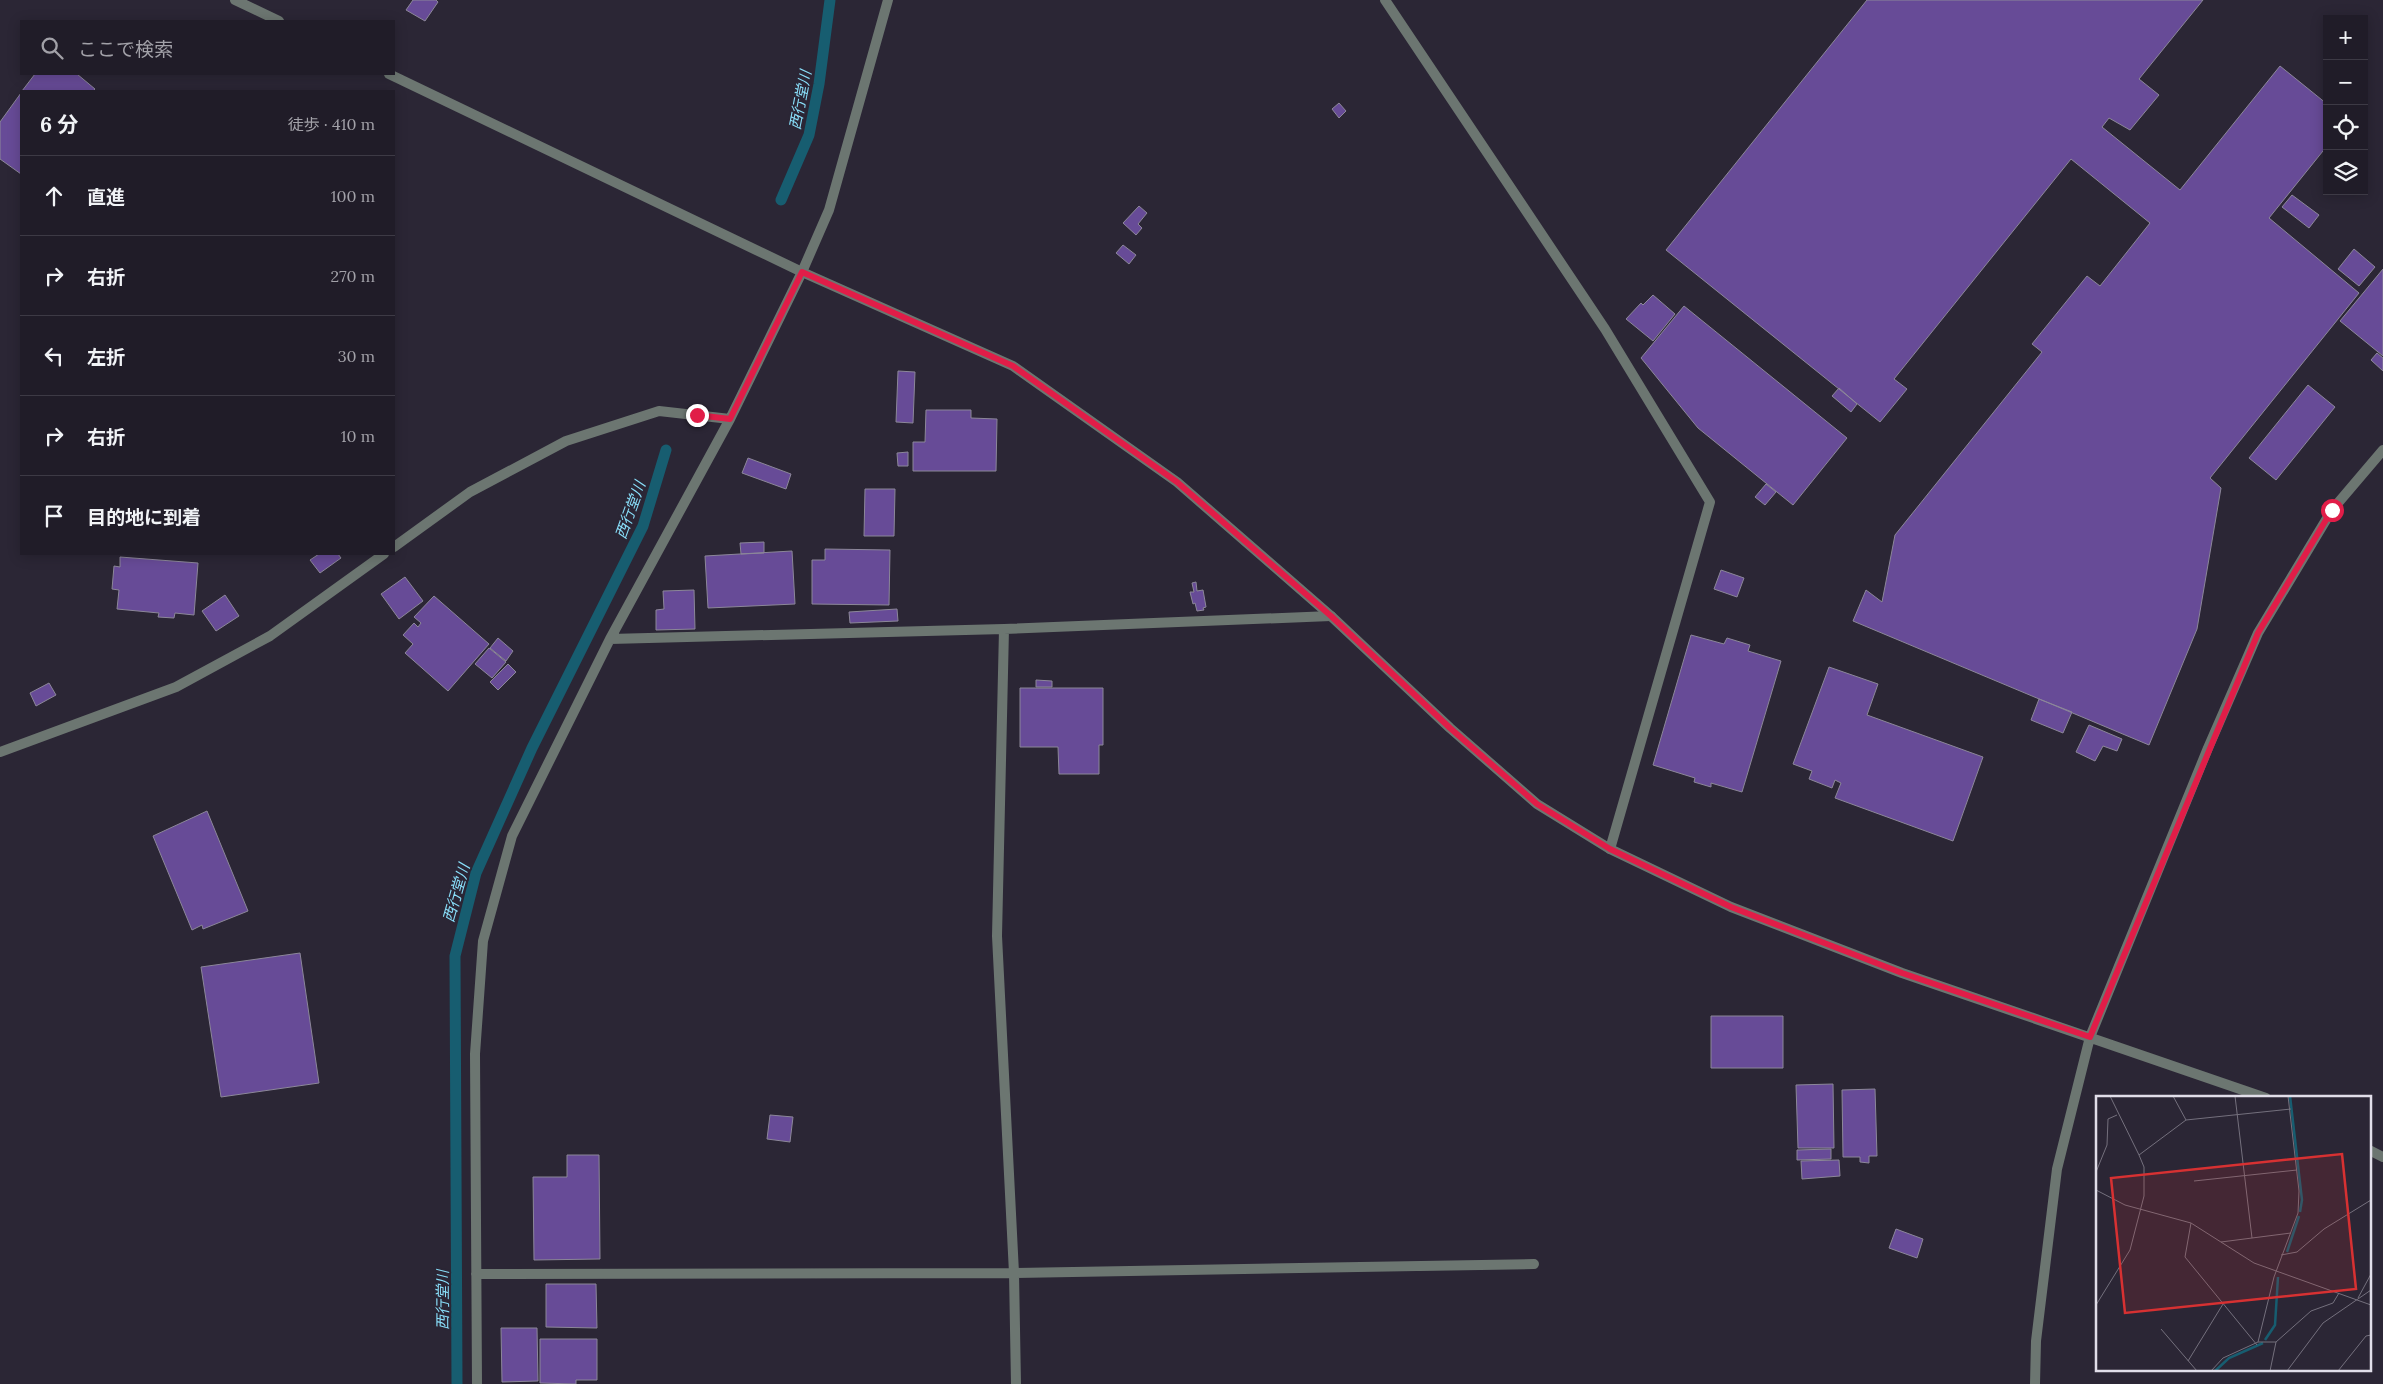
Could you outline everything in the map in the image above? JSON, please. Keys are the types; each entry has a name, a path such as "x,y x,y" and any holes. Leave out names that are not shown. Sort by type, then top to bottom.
{"street":[{"path":"235,0 277,20"},
{"path":"477,1384 475,1054 484,941 512,836 610,639 730,419 802,272 829,210 888,0"},
{"path":"1385,0 1605,329 1710,502 1610,849"},
{"path":"391,75 802,272 1013,366 1177,482 1331,616 1450,728 1537,804 1610,849 1731,907 1902,973 2260,1096"},
{"path":"395,546 470,492 566,441 659,411 730,419"},
{"path":"2035,1384 2036,1341 2057,1169 2090,1037 2204,758 2258,633 2332,510 2383,450"},
{"path":"0,752 176,687 270,636 383,555"},
{"path":"610,639 1004,630 1331,616"},
{"path":"1004,630 997,936 1014,1273 1016,1384"},
{"path":"2370,1150 2383,1157"},
{"path":"476,1274 1014,1273 1534,1264"}],"building":[{"path":"413,0 436,0 438,2 425,21 406,10"},
{"path":"1867,0 2203,0 2139,79 2159,95 2130,130 2109,118 2102,127 2180,190 2280,66 2323,101 2323,151 2269,218 2359,293 2210,478 2221,488 2197,629 2149,745 1853,621 1866,590 1882,602 1895,535 2042,352 2032,344 2087,276 2100,286 2150,223 2071,159 1894,379 1907,389 1880,422 1666,250"},
{"path":"34,75 78,75 95,89 94,90 23,90"},
{"path":"20,94 20,173 0,159 0,122"},
{"path":"1339,103 1346,111 1339,118 1332,109"},
{"path":"2292,195 2319,215 2309,228 2282,207"},
{"path":"1139,206 1147,213 1138,224 1142,228 1136,235 1123,223"},
{"path":"1123,245 1136,255 1129,264 1116,253"},
{"path":"2354,249 2375,267 2359,286 2338,269"},
{"path":"2383,269 2383,356 2340,321"},
{"path":"1653,295 1675,314 1653,341 1626,319 1641,303 1643,305"},
{"path":"1684,306 1847,438 1793,505 1698,428 1641,358"},
{"path":"2377,353 2383,358 2383,371 2371,360"},
{"path":"898,371 915,372 913,423 896,422"},
{"path":"2308,385 2335,407 2276,480 2249,458"},
{"path":"1839,388 1857,404 1851,412 1832,396"},
{"path":"926,410 971,410 971,418 997,419 996,471 913,471 913,442 925,442"},
{"path":"908,452 908,466 898,466 897,453"},
{"path":"748,458 791,474 786,489 742,473"},
{"path":"1766,484 1776,492 1765,505 1755,497"},
{"path":"865,489 895,489 894,536 864,536"},
{"path":"764,542 764,553 741,554 740,543"},
{"path":"825,549 890,550 889,605 812,604 812,560 825,560"},
{"path":"792,551 795,604 708,608 705,556"},
{"path":"318,555 339,555 341,558 320,573 310,560"},
{"path":"120,557 198,563 194,615 175,613 174,618 158,617 159,613 117,609 119,590 112,589 114,566 120,567"},
{"path":"1721,570 1744,578 1737,597 1714,589"},
{"path":"405,577 423,601 399,619 381,594"},
{"path":"1196,582 1197,591 1203,590 1206,607 1203,608 1204,610 1197,611 1195,603 1193,604 1190,592 1194,592 1192,583"},
{"path":"694,590 695,629 656,630 656,610 664,609 663,591"},
{"path":"225,595 239,616 216,631 202,611"},
{"path":"434,596 489,644 448,691 405,653 413,644 403,635 414,623 418,627 421,623 414,617"},
{"path":"897,609 898,621 850,623 849,612"},
{"path":"1691,635 1724,644 1727,638 1750,645 1748,651 1781,661 1742,792 1711,783 1711,787 1694,782 1695,778 1653,765"},
{"path":"498,638 513,651 506,661 490,648"},
{"path":"489,648 506,662 492,678 475,664"},
{"path":"508,664 516,672 498,690 490,682"},
{"path":"1829,667 1878,684 1867,715 1983,757 1953,841 1835,798 1841,783 1835,780 1832,788 1809,779 1812,771 1793,764"},
{"path":"1036,680 1052,681 1052,687 1036,687"},
{"path":"49,683 56,695 36,706 30,693"},
{"path":"1020,688 1103,688 1103,745 1099,745 1099,774 1059,774 1058,747 1020,747"},
{"path":"2039,699 2072,712 2063,733 2031,720"},
{"path":"2089,725 2122,739 2117,751 2103,746 2095,761 2076,752"},
{"path":"207,811 248,911 203,929 202,925 192,930 153,836"},
{"path":"300,953 319,1083 221,1097 201,967"},
{"path":"1711,1016 1783,1016 1783,1068 1711,1068"},
{"path":"1833,1084 1834,1148 1798,1148 1796,1085"},
{"path":"1875,1089 1877,1156 1869,1156 1869,1163 1860,1162 1860,1157 1843,1157 1842,1090"},
{"path":"770,1115 793,1117 790,1142 767,1139"},
{"path":"1831,1149 1831,1159 1797,1160 1797,1150"},
{"path":"567,1155 599,1155 600,1259 534,1260 533,1177 567,1177"},
{"path":"1839,1160 1840,1176 1802,1179 1801,1161"},
{"path":"1896,1229 1923,1239 1917,1258 1889,1248"},
{"path":"546,1284 596,1284 597,1328 546,1327"},
{"path":"501,1328 537,1328 538,1381 502,1382"},
{"path":"540,1339 597,1339 597,1380 576,1380 576,1384 540,1383"}],"waterway":[{"name":"西行堂川","path":"781,200 809,135 819,84 830,0"},
{"name":"西行堂川","path":"457,1384 455,956 476,873 532,748 643,526 666,450"}],"route":[{"path":"697,415 730,419 802,272 1013,366 1177,482 1331,616 1450,728 1537,804 1610,849 1731,907 1902,973 2090,1037 2208,748 2258,633 2332,510"}]}
